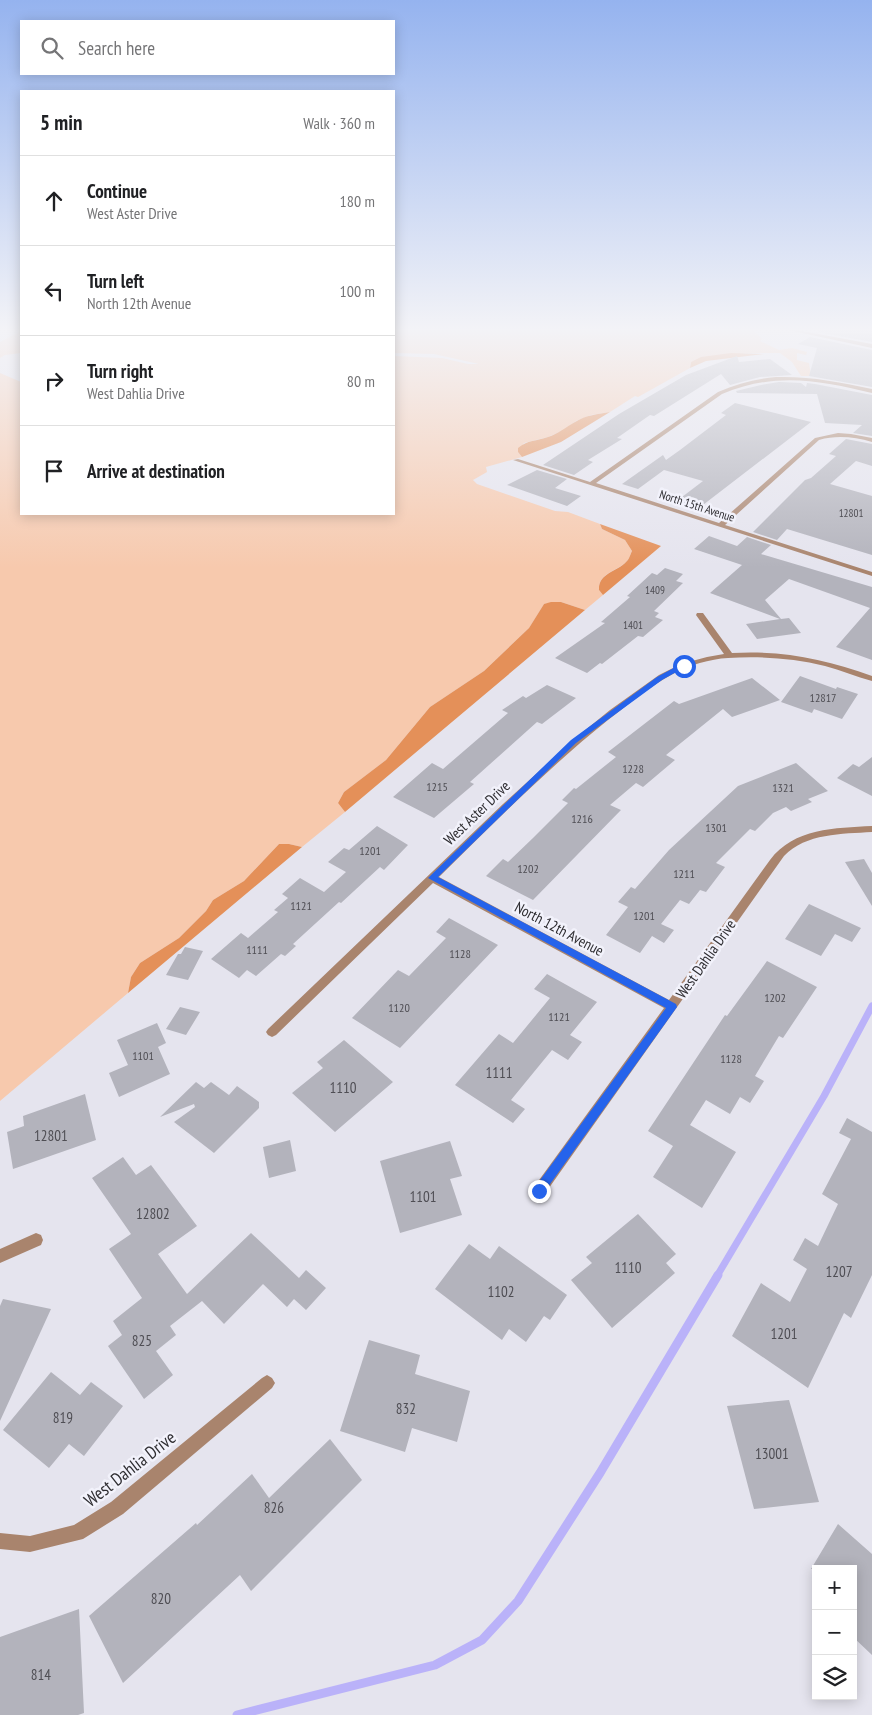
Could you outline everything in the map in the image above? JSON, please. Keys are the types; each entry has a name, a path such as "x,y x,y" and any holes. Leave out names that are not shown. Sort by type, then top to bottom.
{"street":[{"path":"591,484 699,408"},
{"path":"720,525 818,439 828,435 839,434 872,440"},
{"name":"North 15th Avenue","path":"516,460 872,574"},
{"path":"700,615 730,656"},
{"name":"West Aster Drive","path":"272,1032 552,761 607,716 670,672 698,662 753,654 798,658 836,666 872,679"},
{"name":"West Dahlia Drive","path":"539,1191 770,868 788,847 806,838 823,834 872,829"},
{"name":"North 12th Avenue","path":"432,878 672,1007"},
{"path":"0,1256 36,1240"},
{"name":"West Dahlia Drive","path":"0,1541 30,1544 77,1533 117,1508 267,1383"}],"shaded area":[{"path":"0,408 20,408 20,515 395,515 395,408 616,408 610,412 591,415 576,421 564,430 548,437 524,443 518,452 522,457 486,467 487,472 473,480 477,484 555,511 568,512 600,524 602,529 625,540 632,551 629,559 601,580 599,590 603,595 585,610 561,602 544,604 529,628 484,671 430,707 386,760 344,792 338,803 345,812 302,847 279,844 244,881 213,900 206,911 179,938 140,963 131,977 128,993 0,1101"},
{"path":"610,412 561,442 522,457 518,452 518,448 525,443 552,436 583,418"},
{"path":"600,524 661,546 603,595 599,590 602,580 627,561 632,551 625,540 602,529"},
{"path":"561,602 585,610 345,812 338,803 344,792 386,760 430,707 484,671 529,628 544,604"},
{"path":"279,844 302,847 128,993 131,977 140,963 179,938 206,911 213,900 244,881"}],"building":[{"path":"629,408 667,408 654,416 650,415 617,438 622,439 588,460 593,462 574,475 543,465"},
{"path":"728,408 755,408 811,422 699,508 682,503 688,499 682,497 703,481 664,470 638,489 622,484 663,455 666,460 680,450 726,415 721,413"},
{"path":"821,408 872,408 872,436 853,433 862,425 825,423"},
{"path":"846,439 872,444 872,466 856,461 830,484 872,496 872,555 787,529 777,540 753,532 805,480 811,478 836,456 829,454"},
{"path":"537,470 567,479 555,488 581,496 567,506 507,485"},
{"path":"709,536 737,546 747,537 771,545 761,554 872,587 872,660 836,647 870,608 789,579 765,600 781,619 789,618 801,633 757,639 746,624 780,619 710,593 742,565 694,549"},
{"path":"665,568 683,574 676,581 683,583 654,611 659,613 655,617 663,620 643,637 638,636 602,664 600,663 587,673 555,658 605,623 601,622 630,597 627,596 652,573 657,575"},
{"path":"800,676 836,689 837,687 858,694 842,719 814,709 812,713 781,702"},
{"path":"752,678 780,700 732,717 723,709 666,755 675,760 643,787 636,783 610,805 621,810 533,900 486,876 503,859 508,862 568,803 562,800 574,788 576,789 616,757 608,752 674,701 679,704"},
{"path":"547,685 576,698 542,724 537,722 470,782 474,784 434,818 393,797 432,763 443,769 508,713 502,710 523,696 526,698"},
{"path":"872,757 872,796 837,778 853,764 859,767"},
{"path":"796,763 828,791 808,799 812,802 791,811 786,807 773,813 755,831 750,829 716,863 725,867 706,892 700,890 689,904 680,900 661,924 674,930 664,943 652,936 640,953 606,935 628,907 618,902 631,887 635,889 669,850 738,786"},
{"path":"377,826 408,845 384,870 380,867 341,903 339,902 293,944 296,946 285,956 281,954 256,976 247,970 239,978 211,959 241,933 248,938 278,912 274,910 288,898 282,894 300,878 324,892 346,872 328,862 344,848 349,850"},
{"path":"864,859 872,873 872,906 845,862"},
{"path":"809,904 861,928 852,942 835,934 821,956 785,939"},
{"path":"449,918 498,945 400,1048 352,1018 398,970 409,976 446,938 436,932"},
{"path":"185,947 203,951 188,980 166,975 178,954 181,954"},
{"path":"767,961 817,987 783,1038 779,1036 755,1076 764,1081 750,1103 740,1097 730,1114 706,1100 690,1125 736,1152 702,1208 653,1177 673,1146 648,1131 725,1015 727,1016"},
{"path":"547,974 597,1002 570,1035 582,1042 568,1060 552,1050 511,1100 525,1109 513,1123 455,1085 499,1034 513,1043 550,998 534,989"},
{"path":"180,1007 200,1012 186,1035 166,1029"},
{"path":"157,1023 166,1043 158,1047 170,1074 119,1097 109,1073 128,1065 117,1040"},
{"path":"344,1040 393,1082 335,1132 292,1093 323,1068 317,1062"},
{"path":"196,1082 204,1088 211,1082 229,1095 237,1086 259,1102 259,1108 214,1153 174,1122 195,1107 194,1104 160,1117"},
{"path":"85,1094 96,1140 13,1169 7,1132 24,1126 23,1116"},
{"path":"847,1118 872,1132 872,1275 851,1318 844,1313 808,1388 732,1336 761,1283 790,1302 807,1269 793,1260 805,1238 818,1246 838,1204 822,1194 851,1139 839,1133"},
{"path":"290,1140 296,1171 269,1178 263,1147"},
{"path":"450,1141 462,1176 450,1179 462,1215 400,1233 380,1161"},
{"path":"123,1157 136,1175 151,1165 197,1226 158,1254 187,1294 251,1233 299,1278 306,1270 326,1288 306,1310 294,1299 287,1307 263,1284 224,1324 202,1301 170,1326 176,1335 156,1351 173,1375 144,1399 108,1346 122,1335 113,1321 142,1298 109,1249 131,1234 92,1178"},
{"path":"638,1214 676,1254 666,1263 675,1273 612,1328 571,1280 592,1263 586,1257"},
{"path":"469,1244 490,1259 499,1246 567,1295 550,1320 544,1316 526,1342 509,1329 502,1340 435,1289"},
{"path":"3,1299 51,1309 0,1421 0,1306"},
{"path":"369,1340 420,1355 415,1374 470,1391 457,1442 412,1428 405,1452 340,1431"},
{"path":"51,1372 80,1395 91,1382 123,1406 84,1456 69,1444 49,1468 3,1430"},
{"path":"789,1400 819,1502 754,1509 727,1406"},
{"path":"330,1439 362,1480 251,1591 240,1575 123,1683 89,1616 196,1523 197,1525 252,1474 269,1498"},
{"path":"838,1524 872,1554 872,1655 857,1641 857,1565 813,1565"},
{"path":"79,1609 84,1713 78,1715 0,1715 0,1637"}],"waterway":[{"path":"717,1276 824,1096 872,1006"},
{"path":"237,1715 435,1665 482,1640 518,1601 600,1473 718,1275"}],"route":[{"path":"539,1191 672,1007 432,878 574,742 659,679 684,666"}]}
